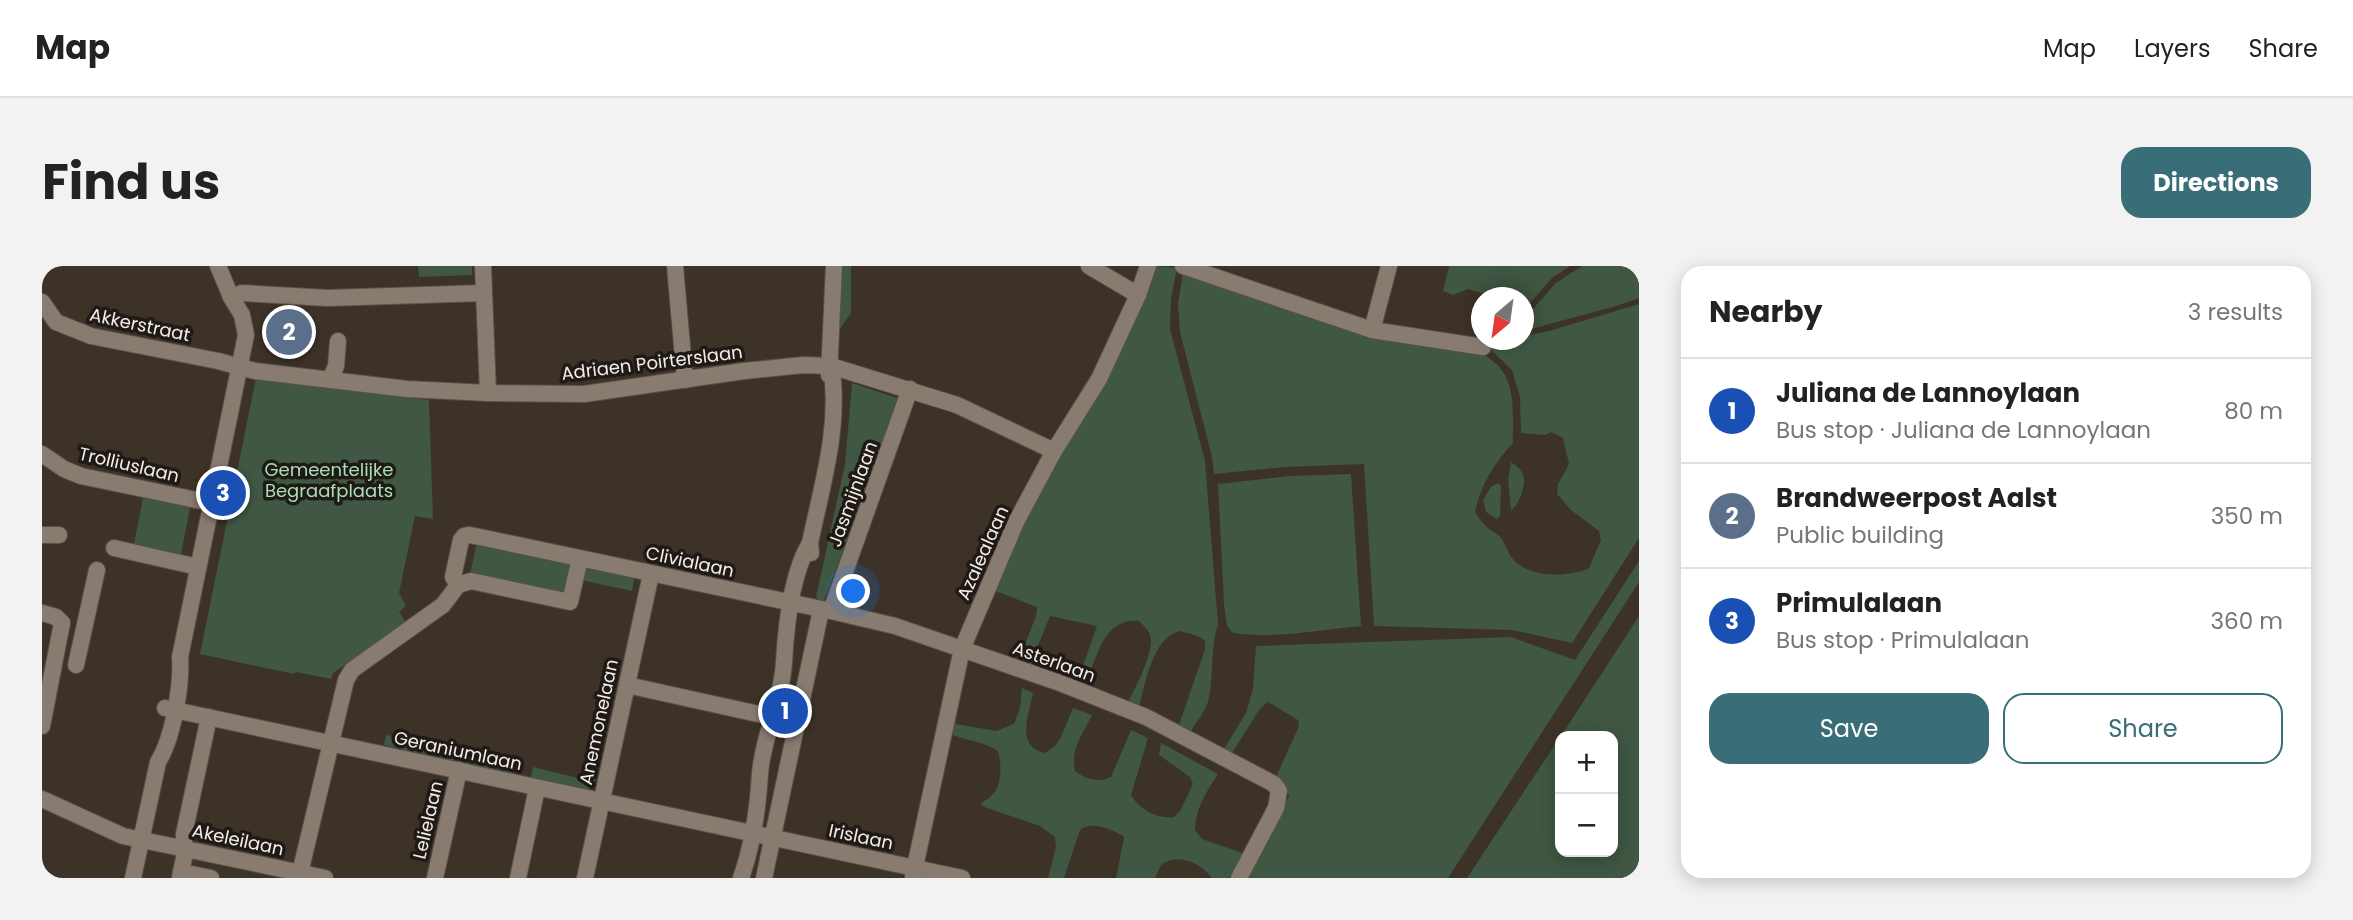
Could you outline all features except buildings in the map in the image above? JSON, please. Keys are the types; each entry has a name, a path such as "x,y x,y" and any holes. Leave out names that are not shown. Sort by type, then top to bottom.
{"street":[{"path":"134,878 158,762 165,751 169,709 181,672 180,657 241,358 231,297 218,266"},
{"path":"484,266 488,393"},
{"path":"675,266 684,380"},
{"path":"735,878 759,802 760,773 784,662 784,640 796,605 798,570 810,543 830,448 831,428 826,408 826,392 831,366 834,266"},
{"path":"1088,266 1138,295"},
{"name":"Azalealaan","path":"914,873 962,649 1016,522 1054,451 1099,379 1138,295 1148,266"},
{"path":"1183,266 1372,330 1471,345"},
{"path":"1372,330 1389,266"},
{"path":"231,297 242,293 328,298 484,293"},
{"name":"Akkerstraat","path":"42,302 56,321 91,337 241,358"},
{"path":"330,380 336,366 338,341"},
{"name":"Adriaen Poirterslaan","path":"241,358 256,371 407,389 488,393 584,394 803,365 831,366 957,405 1054,451"},
{"name":"Jasmijnlaan","path":"764,878 826,611 910,389"},
{"name":"Trolliuslaan","path":"42,454 64,469 81,476 211,503"},
{"path":"42,535 59,535"},
{"name":"Clivialaan","path":"458,585 453,577 461,540 470,535 796,605"},
{"path":"114,548 198,568"},
{"path":"300,873 346,680 352,670 443,605 458,585 471,581 570,602 580,558"},
{"path":"76,665 97,570"},
{"name":"Anemonelaan","path":"585,878 652,574"},
{"name":"Asterlaan","path":"796,605 895,626 1060,683 1146,717 1274,784 1279,790 1276,808 1239,878"},
{"path":"42,612 56,617 61,623 84,627"},
{"path":"42,726 61,623"},
{"path":"627,685 772,717"},
{"name":"Geraniumlaan","path":"169,709 748,832"},
{"path":"209,717 184,834 180,875 211,878"},
{"name":"Lelielaan","path":"435,878 459,770"},
{"path":"518,878 537,788"},
{"name":"Akeleilaan","path":"42,799 123,836 325,878"},
{"path":"741,878 748,832"},
{"name":"Irislaan","path":"748,832 914,873 962,878"}],"green space":[{"path":"418,266 472,266 472,275 419,277"},
{"path":"838,266 851,266 851,313 837,333"},
{"path":"1155,266 1177,268 1171,299 1170,329 1205,461 1218,624 1208,702 1191,731 1179,725 1205,649 1205,641 1198,636 1179,631 1162,643 1156,652 1139,706 1128,702 1146,662 1151,639 1139,621 1117,626 1109,633 1085,685 1077,682 1097,626 1050,616 1030,665 1019,660 1037,607 993,590 1014,542"},
{"path":"1449,266 1570,266 1552,278 1534,299 1534,287 1471,287 1471,290 1453,295 1443,291"},
{"path":"1582,266 1639,266 1639,298 1534,328 1534,308 1556,283"},
{"path":"1183,273 1483,353 1500,368 1509,385 1513,443 1489,475 1475,512 1487,527 1501,537 1512,558 1519,565 1538,573 1560,575 1589,568 1601,540 1599,531 1571,510 1557,494 1558,484 1569,464 1563,438 1551,432 1545,435 1521,433 1520,397 1512,370 1491,350 1534,350 1534,334 1639,304 1639,538 1572,643 1512,630 1374,626 1364,464 1286,467 1214,474 1180,332 1178,303"},
{"name":"Gemeentelijke Begraafplaats","path":"256,378 429,400 433,519 415,516 399,593 406,606 399,612 406,622 333,673 331,679 200,654"},
{"path":"852,383 897,398 900,402 823,603 816,597 845,464"},
{"path":"1511,462 1521,470 1524,483 1522,494 1511,510 1508,479"},
{"path":"1351,474 1361,626 1281,634 1233,633 1227,626 1224,604 1218,484 1289,476"},
{"path":"1498,483 1501,486 1500,516 1497,519 1486,512 1483,500 1491,487"},
{"path":"144,493 191,503 180,559 133,549"},
{"path":"477,541 568,561 572,566 565,592 561,594 470,575"},
{"path":"1639,561 1639,582 1448,878 1246,878 1289,796 1284,784 1276,777 1299,726 1298,720 1268,702 1259,710 1232,753 1224,749 1246,713 1253,688 1256,646 1511,637 1575,660"},
{"path":"586,567 635,575 632,591 581,580"},
{"path":"1639,616 1639,878 1467,878 1555,745 1555,857 1618,857 1618,731 1564,731"},
{"path":"1022,688 1033,693 1026,729 1030,744 1036,750 1045,753 1056,745 1073,708 1092,715 1074,756 1075,771 1088,778 1101,780 1111,777 1131,730 1148,738 1131,795 1149,812 1161,817 1174,817 1180,811 1193,784 1190,777 1159,755 1161,743 1218,774 1199,808 1195,830 1202,839 1242,853 1229,878 1212,878 1196,864 1175,859 1161,865 1155,878 1116,878 1124,837 1109,829 1090,826 1080,830 1064,878 1048,878 1056,847 1055,837 1040,826 980,804 997,788 1000,769 998,751 949,733 951,723 996,731 1014,724 1020,708"},
{"path":"594,728 606,730 594,785 588,790 531,778 533,767 582,779"},
{"path":"386,735 514,764 512,774 384,745"}],"place":[{"name":"Brandweerpost Aalst","path":"289,332"},
{"name":"Primulalaan","path":"223,493"},
{"name":"Juliana de Lannoylaan","path":"785,711"}]}
